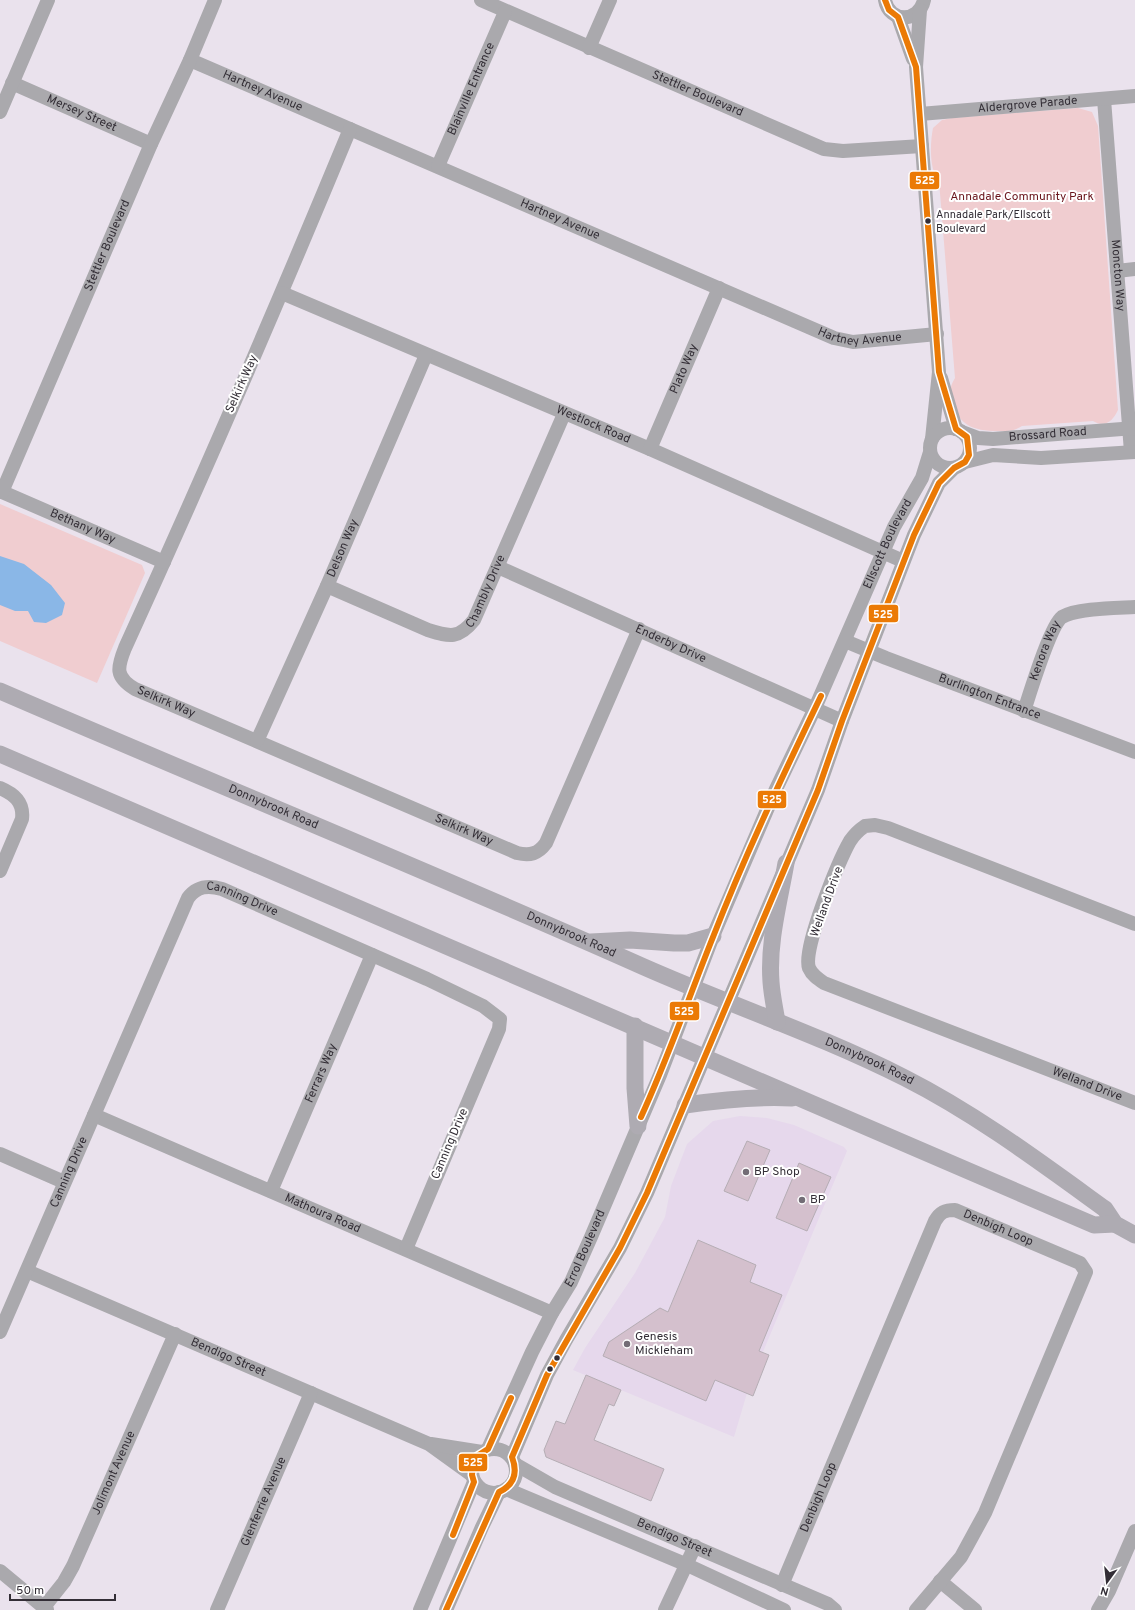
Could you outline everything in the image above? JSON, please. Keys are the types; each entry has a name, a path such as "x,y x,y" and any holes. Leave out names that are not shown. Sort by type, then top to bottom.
{"main road":[{"name":"Donnybrook Road","path":"0,691 692,987 778,1022 892,1072 954,1105 1017,1146 1105,1209 1115,1224 1135,1235"},
{"path":"0,754 635,1026 1094,1225 1115,1224"},
{"path":"778,1022 771,983 771,959 773,935 786,863"},
{"path":"589,943 630,940 688,943 713,936"},
{"path":"635,1026 635,1088 638,1126"},
{"path":"685,1104 721,1100 777,1097 802,1099"}],"street":[{"path":"0,112 48,0"},
{"name":"Stettler Boulevard","path":"1,492 151,144 190,60 215,0"},
{"name":"Stettler Boulevard","path":"481,0 505,12 824,149 843,151 922,146"},
{"path":"589,48 610,0"},
{"name":"Ellscott Boulevard","path":"885,0 889,10 898,17 916,67"},
{"path":"898,17 910,17 922,5"},
{"name":"Ellscott Boulevard","path":"672,1042 692,987 776,789 815,708 894,527 922,478 931,445 940,372 916,67 922,5"},
{"name":"Blainville Entrance","path":"438,166 505,12"},
{"name":"Hartney Avenue","path":"190,60 843,341 937,334"},
{"name":"Mersey Street","path":"12,84 151,144"},
{"name":"Aldergrove Parade","path":"920,114 1135,96"},
{"name":"Moncton Way","path":"1104,99 1133,452"},
{"name":"Selkirk Way","path":"350,130 282,293 122,654 119,668 120,676 126,684 135,689 512,851 527,856 541,849 546,843 639,629"},
{"path":"1117,271 1135,269"},
{"name":"Plato Way","path":"650,449 719,288"},
{"name":"Westlock Road","path":"282,293 564,414 650,449 903,561"},
{"name":"Delson Way","path":"257,741 327,586 426,355"},
{"name":"Ellscott Boulevard","path":"940,372 959,430"},
{"name":"Chambly Drive","path":"327,586 428,630 446,636 457,635 467,630 474,620 498,567 564,414"},
{"name":"Brossard Road","path":"959,430 978,438 993,439 1132,428"},
{"path":"942,429 959,430 969,443 969,455 960,465 948,468 936,463 931,445 942,429"},
{"name":"Brossard Road","path":"960,465 993,455 1041,458 1133,452"},
{"name":"Ellscott Boulevard","path":"705,1057 818,790 842,721 903,561 939,483 960,465"},
{"name":"Bethany Way","path":"1,492 164,562"},
{"name":"Enderby Drive","path":"498,567 842,721"},
{"name":"Kenora Way","path":"1024,711 1048,642 1055,626 1062,617 1086,610 1135,607"},
{"name":"Burlington Entrance","path":"845,641 1024,711 1135,752"},
{"path":"0,788 11,792 22,804 23,813 22,819 0,871"},
{"name":"Welland Drive","path":"1135,924 888,828 875,825 865,826 850,841 826,897 816,927 809,967 813,975 824,983 1135,1103"},
{"name":"Canning Drive","path":"0,1332 188,898 192,893 201,887 211,886 222,889 372,955 483,1006 500,1019 499,1030 406,1249"},
{"name":"Ferrars Way","path":"270,1191 372,955"},
{"name":"Errol Boulevard","path":"420,1610 473,1479 473,1462 485,1450 552,1313 574,1275 638,1126 672,1042"},
{"path":"446,1610 482,1527 503,1491 515,1478 513,1461 547,1375 624,1242 647,1193 705,1057"},
{"name":"Mathoura Road","path":"94,1115 552,1313"},
{"path":"0,1154 64,1182"},
{"name":"Denbigh Loop","path":"782,1585 935,1221 940,1214 946,1210 955,1210 1080,1263 1086,1272 985,1513 961,1557 940,1581"},
{"name":"Bendigo Street","path":"27,1271 429,1444 473,1479"},
{"name":"Jolimont Avenue","path":"45,1609 73,1566 175,1334"},
{"name":"Glenferrie Avenue","path":"217,1610 311,1393"},
{"name":"Bendigo Street","path":"429,1444 485,1450"},
{"path":"485,1450 501,1449 513,1461"},
{"name":"Bendigo Street","path":"513,1461 554,1488 695,1546 828,1604 835,1610"},
{"path":"473,1479 485,1491 503,1491"},
{"name":"Bendigo Street","path":"503,1491 685,1564 784,1610"},
{"path":"1098,1610 1109,1591 1135,1531"},
{"path":"665,1610 685,1564 695,1546"},
{"path":"0,1572 45,1609"},
{"path":"916,1610 940,1581 975,1610"}],"shaded area":[{"path":"740,1116 767,1118 794,1125 844,1147 847,1151 750,1383 734,1437 573,1370 585,1348 635,1273 665,1217 671,1186 687,1144 713,1121"}],"green space":[{"name":"Annadale Community Park","path":"1078,108 1092,112 1098,126 1118,410 1111,420 1101,424 1093,421 1022,426 1014,430 1005,431 989,431 974,428 962,421 958,415 954,408 951,393 951,386 955,378 939,181 933,170 931,156 933,128 942,120 952,118"},
{"path":"0,504 142,565 145,573 97,683 0,641"}],"water":[{"path":"0,556 24,564 51,585 65,603 62,615 46,623 34,622 28,611 15,611 0,605"}],"building":[{"path":"747,1141 770,1150 748,1201 724,1191"},
{"path":"799,1163 831,1177 807,1231 776,1218"},
{"path":"698,1240 756,1265 750,1282 782,1295 759,1351 769,1355 753,1396 715,1380 706,1401 603,1356 609,1342 660,1308 668,1312"},
{"path":"586,1375 621,1390 614,1406 609,1404 594,1440 664,1469 651,1501 546,1457 544,1450 556,1421 565,1424"}],"transit line":[{"name":"525","path":"446,1610 499,1492 508,1486 513,1478 515,1468 512,1457 547,1375 620,1248 647,1193 818,790 842,721 914,535 939,483 954,468 965,462 969,455 967,437 956,429 939,372 916,67 898,17 889,10 885,0"},
{"name":"525","path":"641,1117 738,876 821,696"},
{"name":"525","path":"453,1535 474,1482 472,1475 473,1462 477,1456 488,1449 511,1398"}],"place":[{"name":"Annadale Park/Ellscott Boulevard","path":"928,221"},
{"name":"BP Shop","path":"746,1172"},
{"name":"BP","path":"802,1200"},
{"name":"Genesis Mickleham","path":"627,1344"}]}
